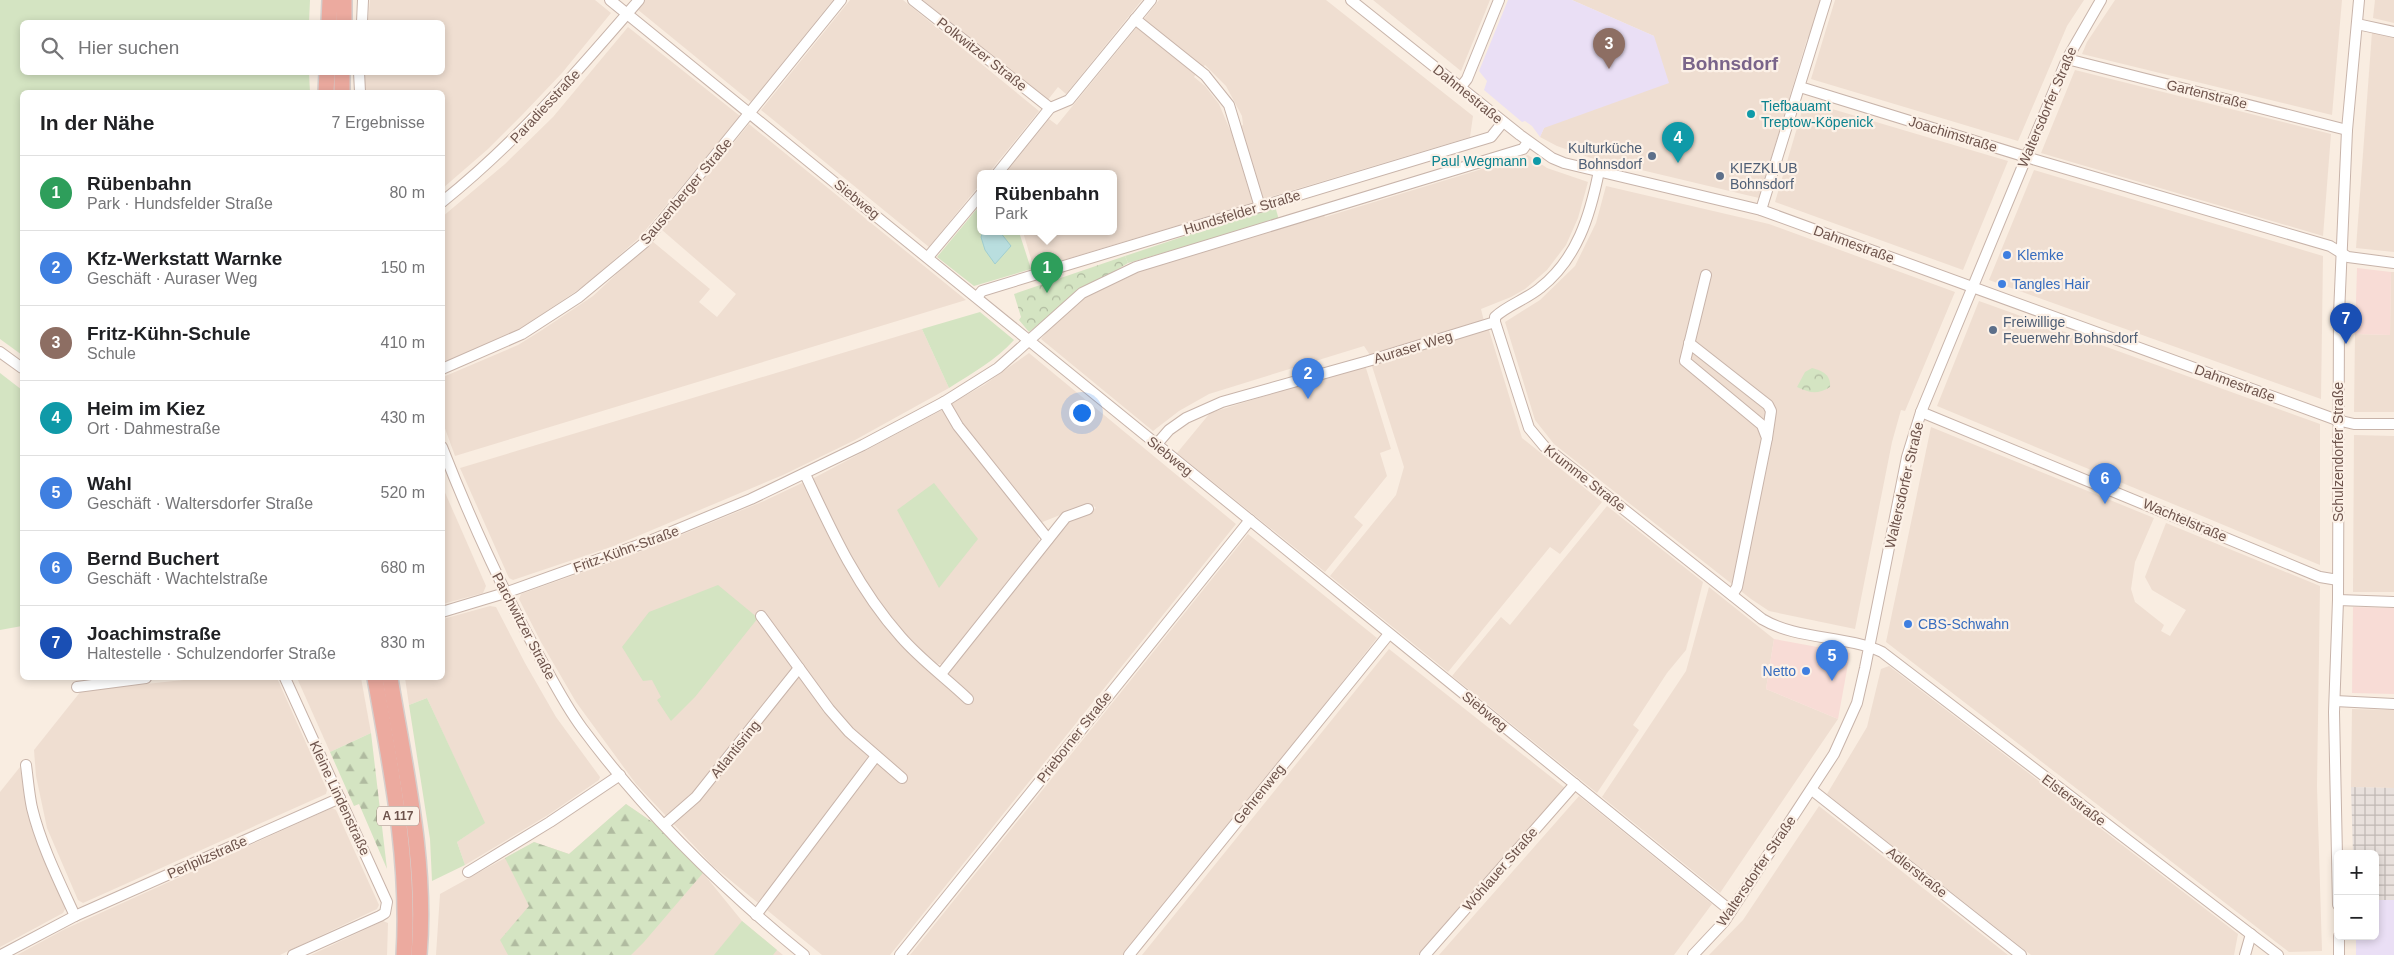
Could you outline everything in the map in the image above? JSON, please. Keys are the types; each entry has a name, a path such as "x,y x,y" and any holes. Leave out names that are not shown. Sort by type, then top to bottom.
{"highway":[{"path":"329,20 330,0"},
{"path":"344,0 344,20"},
{"path":"326,90 327,75"},
{"path":"342,75 342,90"},
{"name":"A 117","path":"375,680 396,798 404,870 404,955"},
{"name":"A 117","path":"390,680 413,815 420,888 419,955"}],"street":[{"path":"362,20 363,0"},
{"name":"Siebweg","path":"610,0 1731,911"},
{"name":"Paradiesstraße","path":"445,199 508,145 551,102 639,0"},
{"name":"Sausenberger Straße","path":"445,368 522,334 579,298 644,243 841,0"},
{"name":"Polkwitzer Straße","path":"913,0 1050,108"},
{"path":"1000,170 1050,108 1069,100 1151,0"},
{"name":"Dahmestraße","path":"1351,0 1528,142 1552,158 1761,210 2337,420 2354,424 2394,424"},
{"path":"1460,88 1467,79 1499,0"},
{"path":"1761,210 1826,0"},
{"name":"Waltersdorfer Straße","path":"1693,955 1724,922 1812,790 1834,754 1849,723 1857,703 1907,457 1921,412 2067,58 2101,0"},
{"name":"Schulzendorfer Straße","path":"2338,895 2335,701 2338,600 2337,420 2341,253 2347,130 2359,0"},
{"path":"1135,19 1206,74 1229,105 1260,207"},
{"path":"2357,24 2394,32"},
{"name":"Gartenstraße","path":"2067,58 2347,130"},
{"path":"359,75 360,90"},
{"name":"Joachimstraße","path":"1800,87 2330,246 2348,258 2394,263"},
{"name":"Hundsfelder Straße","path":"976,297 982,291 991,288 1491,137 1503,122"},
{"name":"Hundsfelder Straße","path":"1029,340 1082,293 1136,267 1523,149 1528,142"},
{"name":"Auraser Weg","path":"1156,445 1169,430 1181,421 1222,402 1368,361 1495,322 1495,317 1500,313 1541,288 1568,259 1584,229 1599,171"},
{"path":"928,257 977,199"},
{"path":"1706,275 1685,361 1690,368 1762,425 1767,438"},
{"name":"Krumme Straße","path":"1495,322 1529,428 1537,439 1770,624 1869,647"},
{"name":"Fritz-Kühn-Straße","path":"445,611 505,593 647,542 805,474 944,402 998,368 1029,340"},
{"path":"1689,343 1768,405 1772,412 1737,587 1732,595"},
{"path":"0,352 20,367"},
{"path":"944,402 958,426 1048,539"},
{"name":"Wachtelstraße","path":"1921,412 2320,577 2338,580"},
{"name":"Parchwitzer Straße","path":"446,466 523,629 577,720 620,775 723,886 804,955"},
{"path":"805,474 854,574 901,637 968,699"},
{"path":"941,674 1066,517 1088,509"},
{"name":"Prieborner Straße","path":"900,955 1250,520"},
{"path":"2338,600 2394,602"},
{"path":"761,616 849,732 902,778"},
{"name":"Gehrenweg","path":"1129,955 1389,634"},
{"name":"Elsterstraße","path":"1869,647 1882,652 2278,955"},
{"name":"Atlantisring","path":"665,824 696,797 799,668"},
{"path":"77,687 131,680"},
{"name":"Kleine Lindenstraße","path":"286,680 384,894 386,908 380,916 293,955"},
{"path":"2335,701 2394,704"},
{"path":"756,915 876,756"},
{"path":"26,766 38,828 75,916"},
{"path":"468,872 550,822 620,775"},
{"name":"Wohlauer Straße","path":"1425,955 1574,784"},
{"name":"Adlerstraße","path":"1812,790 2022,955"},
{"name":"Perlpilzstraße","path":"0,955 75,916 340,798"},
{"path":"2245,955 2251,934"},
{"path":"2339,940 2339,955"}],"shaded area":[{"path":"370,0 595,0 611,13 562,73 523,114 488,149 445,186 445,90 365,90 365,75 445,75 445,20 368,20"},
{"path":"645,0 833,0 751,102 637,9"},
{"path":"850,0 903,0 1039,111 991,170 977,170 977,188 929,247 761,110"},
{"path":"923,0 1142,0 1066,94 1058,87 1047,101"},
{"path":"1159,0 1326,0 1473,116 1470,137 1263,199 1241,126 1243,125 1242,116 1226,86 1205,65 1203,67 1144,19"},
{"path":"1373,0 1490,0 1461,71"},
{"path":"1508,0 1572,0 1654,36 1669,83 1544,128 1540,137 1532,126 1525,121 1522,122 1484,90 1487,81 1479,71"},
{"path":"1572,0 1821,0 1810,37 1807,39 1759,198 1591,158 1557,146 1540,137 1544,128 1654,36"},
{"path":"1835,0 2084,0 2067,26 2018,141 1811,79"},
{"path":"2115,0 2342,0 2332,115 2082,54 2087,42"},
{"path":"2375,0 2394,0 2394,23 2373,18"},
{"path":"628,27 740,116 639,238 584,286 518,330 445,362 445,214 505,164 553,117"},
{"path":"1137,27 1196,74 1194,77 1205,86 1219,104 1230,130 1232,130 1254,202 1034,269 1024,235 1117,235 1117,170 1008,170 1049,119 1057,125"},
{"path":"2372,32 2394,37 2394,252 2356,248"},
{"path":"2075,70 2331,134 2323,236 2041,153"},
{"path":"1805,101 2008,161 1963,270 1775,202"},
{"path":"749,124 966,300 455,456 445,428 445,376 518,345 542,330 593,296 652,241 710,289 699,302 717,317 736,294 662,230"},
{"path":"1528,155 1547,168 1588,182 1578,218 1566,245 1547,270 1525,289 1481,309 1484,321 1370,355 1364,346 1209,394 1179,411 1153,431 1041,339 1050,328 1081,300 1093,292 1131,276 1130,272 1323,213 1325,217"},
{"path":"2034,170 2323,256 2321,399 1989,280"},
{"path":"1606,186 1769,224 1955,292 1905,411 1901,410 1892,442 1855,629 1769,611 1751,599 1554,444 1535,420 1505,322 1540,300 1575,266 1596,223"},
{"path":"2357,268 2391,272 2390,335 2355,334"},
{"path":"2391,272 2394,272 2394,412 2354,412 2355,334 2390,335"},
{"path":"1979,301 2320,424 2320,565 1937,406"},
{"path":"1488,327 1522,438 1602,502 1560,554 1550,547 1448,672 1330,576 1396,495 1404,467 1371,363"},
{"path":"922,329 949,388 855,440 783,475 614,546 513,580 509,578 460,468"},
{"path":"1029,353 1236,524 890,955 822,955 713,866 636,784 576,702 541,642 519,599 521,594 642,551 764,501 804,482 828,534 858,587 966,700 966,704 973,697 969,697 948,675 950,670 1069,520 1096,508 1090,503 1040,523 965,428 951,404 984,385"},
{"path":"1365,365 1391,449 1380,453 1387,476 1354,517 1363,525 1325,572 1177,453 1210,413"},
{"path":"944,409 1033,527 1038,534 1039,541 1036,548 942,664 938,664 918,649 896,625 860,574 812,479"},
{"path":"1931,427 2154,518 2135,562 2131,589 2135,602 2164,625 2161,631 2170,636 2186,610 2152,590 2145,577 2166,523 2320,586 2317,786 2322,951 2289,952 1886,642"},
{"path":"2354,435 2394,436 2394,592 2353,592"},
{"path":"445,493 486,586 483,593 445,603"},
{"path":"1607,506 1703,582 1686,650 1667,673 1633,725 1639,730 1597,793 1452,676 1501,617 1510,625"},
{"path":"1248,534 1377,638 1317,714 1123,955 910,955"},
{"path":"1709,587 1774,639 1766,689 1838,719 1720,893 1602,797 1686,671"},
{"path":"490,606 496,607 556,717 600,777 599,780 548,815 465,865 457,842 484,823 427,698 409,705 405,680 445,680 445,618"},
{"path":"2353,607 2394,608 2394,694 2352,693"},
{"name":"Netto","path":"1774,639 1850,653 1838,719 1766,689"},
{"path":"1389,649 1565,788 1418,955 1142,955"},
{"path":"1889,666 2238,934 2234,955 2031,955 1827,794 1867,727 1881,669"},
{"path":"183,680 278,680 327,790 326,794 83,903 78,900 47,828 36,776 34,750 81,691"},
{"path":"298,680 361,680 371,733 330,752"},
{"path":"2352,709 2394,710 2394,788 2351,787"},
{"path":"20,767 31,824 48,870 66,907 63,913 0,947 0,792"},
{"path":"2351,787 2394,788 2394,900 2379,900 2379,850 2353,850"},
{"path":"1579,796 1712,904 1674,955 1439,955"},
{"path":"626,804 664,830 703,873 742,921 783,955 436,955 440,894 534,842 569,854"},
{"path":"1819,806 2008,955 1709,955 1743,920"},
{"path":"332,808 336,810 379,905 377,909 280,955 17,955 65,929"},
{"path":"2379,900 2394,900 2394,955 2356,955 2356,940 2379,940"},
{"path":"383,921 388,923 387,955 311,955"}],"green space":[{"path":"0,0 310,0 309,20 20,20 20,75 309,75 310,90 20,90 20,354 0,339"},
{"path":"1275,206 1279,220 1128,263 1125,256"},
{"path":"977,209 977,235 1020,235 1031,269 974,286 937,257"},
{"path":"1125,256 1128,263 1083,290 1029,332 1019,320 1021,317 1014,294"},
{"path":"980,312 1014,340 975,372 949,388 922,329"},
{"path":"1812,368 1826,374 1830,387 1814,392 1797,387 1805,372"},
{"path":"0,373 20,388 20,626 0,630"},
{"path":"934,483 978,539 939,588 897,510"},
{"path":"718,585 758,618 695,697 671,721 657,700 661,697 652,680 643,681 622,647 649,612"},
{"path":"427,698 485,823 457,842 465,865 432,881 430,839 409,705"},
{"path":"371,733 387,869 359,804 354,806 330,752"},
{"path":"626,804 664,830 703,873 631,955 508,955 500,940 529,906 505,858 534,842 569,854"},
{"path":"742,921 777,950 773,955 714,955"}],"water":[{"path":"982,235 1002,235 1011,246 995,264 985,250"}],"place":[{"name":"Fritz-Kühn-Schule","path":"1609,69"},
{"name":"Tiefbauamt Treptow-Köpenick","path":"1751,114"},
{"name":"Kulturküche Bohnsdorf","path":"1652,156"},
{"name":"Paul Wegmann","path":"1537,161"},
{"name":"Heim im Kiez","path":"1678,163"},
{"name":"KIEZKLUB Bohnsdorf","path":"1720,176"},
{"name":"Klemke","path":"2007,255"},
{"name":"Tangles Hair","path":"2002,284"},
{"name":"Rübenbahn","path":"1047,293"},
{"name":"Freiwillige Feuerwehr Bohnsdorf","path":"1993,330"},
{"name":"Joachimstraße","path":"2346,344"},
{"name":"Kfz-Werkstatt Warnke","path":"1308,399"},
{"name":"Bernd Buchert","path":"2105,504"},
{"name":"CBS-Schwahn","path":"1908,624"},
{"name":"Netto","path":"1806,671"},
{"name":"Wahl","path":"1832,681"}],"district":[{"name":"Bohnsdorf","path":"1730,63"}]}
